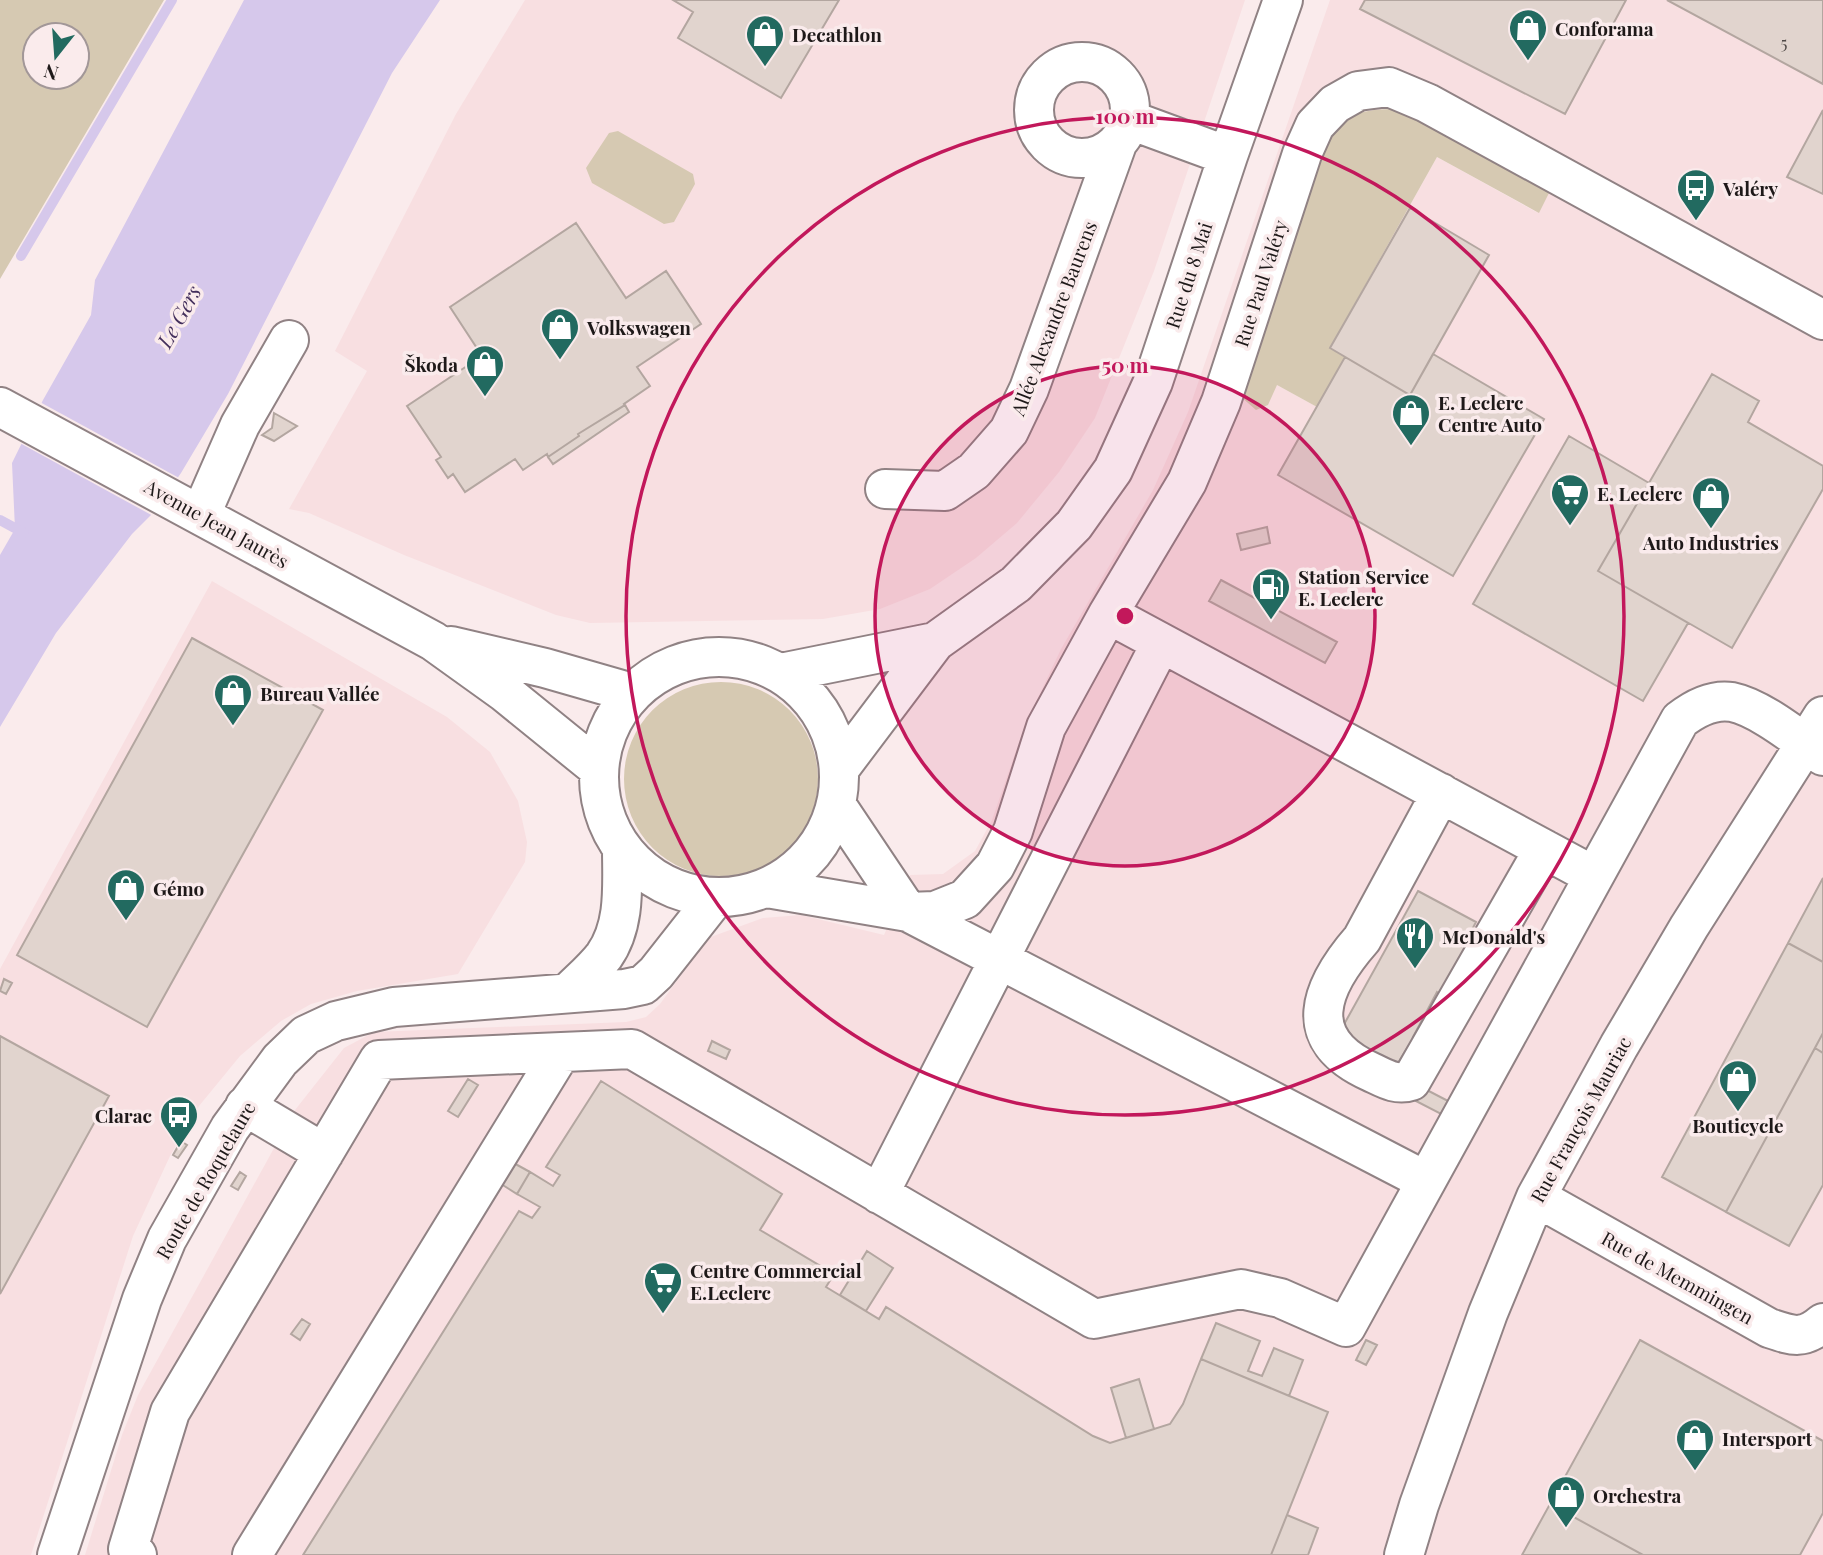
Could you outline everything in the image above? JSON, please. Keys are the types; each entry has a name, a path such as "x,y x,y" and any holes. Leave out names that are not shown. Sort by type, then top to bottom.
{"street":[{"name":"Rue du 8 Mai","path":"840,768 935,642 1016,584 1074,525 1112,470 1153,382 1283,0"},
{"name":"Rue Paul Valéry","path":"767,888 908,912 935,911 965,899 995,866 1013,831 1046,727 1108,614 1187,482 1217,413 1301,154 1315,125 1335,104 1358,91 1389,88 1427,103 1823,320"},
{"name":"Allée Alexandre Baurens","path":"886,489 945,491 974,471 1009,431 1030,389 1123,132 1228,156"},
{"path":"194,510 289,340"},
{"name":"Avenue Jean Jaurès","path":"11,412 433,641 504,692 599,769"},
{"path":"1108,614 1594,876"},
{"name":"Avenue Jean Jaurès","path":"433,641 545,668 632,693"},
{"name":"Rue du 8 Mai","path":"780,673 935,642"},
{"path":"879,1194 1161,643"},
{"path":"719,656 751,661 780,673 810,698 831,730 840,768 837,806 823,841 799,869 767,888 741,896 715,898 680,891 648,874 622,849 608,824 600,797 599,769 604,742 615,716 632,693 657,673 687,661 719,656"},
{"path":"137,1555 128,1549 170,1412 379,1060 632,1049 1094,1319 1241,1289 1280,1298 1346,1327 1680,720 1695,709 1731,702 1817,739"},
{"name":"Rue François Mauriac","path":"1404,1555 1419,1505 1488,1313 1536,1197 1619,1046 1689,927 1817,739"},
{"path":"1441,793 1362,939 1346,958 1323,1002 1323,1023 1332,1046 1358,1066 1393,1082 1402,1084 1411,1081 1544,849"},
{"path":"837,806 908,912 1426,1181"},
{"path":"569,992 604,956 614,936 621,914 622,849"},
{"name":"Route de Roquelaure","path":"57,1555 142,1299 167,1239 245,1105 280,1060 306,1035 336,1021 394,1007 624,989 643,985 656,973 715,898"},
{"path":"252,1555 561,1052"},
{"path":"245,1105 324,1153"},
{"name":"Rue de Memmingen","path":"1536,1197 1769,1328 1796,1336 1813,1331 1823,1323"}],"shaded area":[{"path":"0,0 164,0 0,279"},
{"path":"525,0 1245,0 1154,271 1095,418 1059,472 1017,523 976,558 930,589 880,609 823,619 590,623 556,615 404,555 309,513 289,509 367,371 335,351 456,114"},
{"path":"1330,0 1823,0 1823,1555 85,1555 122,1435 138,1395 295,1110 344,1048 374,1032 626,1022 646,1017 660,1004 708,938 763,918 801,915 884,935 910,875 943,874 975,851 992,820 1025,725 1061,649 1153,490 1188,412","holes":["1390,109 1538,213 1437,157 1330,348 1345,358 1317,407 1277,385 1259,339 1328,141 1350,116 1369,110"]},
{"path":"1390,109 1410,114 1550,191 1539,213 1437,157 1330,348 1345,357 1317,407 1277,385 1268,405 1256,410 1240,396 1328,141 1347,119 1354,115"},
{"path":"618,131 693,174 695,184 674,222 664,224 592,183 586,168 609,133"},
{"path":"212,581 447,717 490,752 518,801 527,842 525,862 458,974 357,991 311,1004 281,1021 240,1056 199,1106 170,1156 133,1236 31,1555 0,1555 0,969"},
{"path":"721,682 758,690 789,711 810,742 818,779 810,816 789,847 758,868 721,876 684,868 653,847 632,816 624,779 632,742 653,711 684,690"}],"water":[{"name":"Le Gers","path":"244,0 440,0 392,73 228,394 181,473 153,513 132,534 56,633 0,727 0,555 15,529 12,463 43,400 91,315 95,280"}],"pier":[{"path":"38,401 181,479 155,517 18,442"}],"building":[{"name":"Decathlon","path":"673,0 839,0 781,98 678,38 693,12"},
{"name":"Conforama","path":"1365,0 1626,0 1565,114 1360,9"},
{"name":"Conforama","path":"1667,0 1823,0 1823,84"},
{"path":"1823,110 1823,194 1787,177"},
{"path":"1410,208 1489,255 1410,395 1330,348"},
{"name":"Volkswagen","path":"576,223 626,298 666,271 701,324 637,367 650,386 625,405 578,434 579,436 548,457 547,454 523,470 515,459 465,492 453,474 448,478 436,460 441,457 407,406 482,356 450,307"},
{"name":"E. Leclerc Centre Auto","path":"1433,354 1544,419 1453,576 1278,475 1345,357 1410,395"},
{"name":"Auto Industries","path":"1712,374 1759,401 1748,422 1823,466 1823,489 1732,648 1598,571"},
{"path":"625,405 629,412 553,464 548,457 579,436 578,434"},
{"path":"274,413 297,426 274,441 262,435 272,428"},
{"name":"E. Leclerc","path":"1569,436 1649,483 1598,571 1688,623 1643,701 1473,604"},
{"path":"1267,527 1270,543 1241,550 1237,534"},
{"name":"Station Service E. Leclerc","path":"1221,580 1337,642 1325,663 1209,601"},
{"path":"192,638 323,710 147,1027 17,955"},
{"path":"1823,878 1823,962 1788,943"},
{"name":"McDonald's","path":"1418,891 1476,922 1464,945 1468,947 1442,996 1437,992 1413,1037 1418,1039 1413,1047 1409,1045 1395,1068 1337,1037"},
{"name":"Bouticycle","path":"1788,943 1823,962 1823,1033 1726,1212 1662,1177"},
{"path":"4,979 12,983 6,994 0,991"},
{"path":"1823,1033 1823,1053 1815,1048"},
{"path":"0,1036 109,1096 0,1294"},
{"path":"712,1041 730,1050 726,1059 708,1051"},
{"path":"1815,1048 1823,1053 1823,1185 1789,1246 1726,1212"},
{"path":"468,1079 478,1085 458,1117 448,1111"},
{"name":"Centre Commercial E.Leclerc","path":"601,1081 782,1194 760,1230 834,1274 826,1287 879,1319 886,1307 1093,1436 1110,1443 1170,1424 1183,1404 1201,1359 1328,1412 1271,1555 303,1555 519,1211 532,1218 540,1207 517,1194 530,1172 553,1186 560,1175 546,1167"},
{"path":"1423,1088 1450,1102 1443,1115 1416,1101"},
{"path":"181,1141 187,1145 178,1158 173,1155"},
{"path":"510,1161 530,1172 517,1194 498,1182"},
{"path":"240,1172 246,1176 238,1190 231,1186"},
{"path":"867,1251 893,1268 866,1311 840,1295"},
{"path":"302,1319 310,1324 300,1340 291,1334"},
{"path":"1216,1323 1260,1341 1248,1371 1262,1376 1274,1348 1303,1360 1289,1396 1201,1359"},
{"path":"1366,1340 1377,1345 1366,1365 1356,1360"},
{"name":"Intersport","path":"1640,1340 1823,1441 1823,1513 1800,1555 1643,1555 1550,1504"},
{"path":"1139,1379 1154,1429 1126,1438 1111,1388"},
{"name":"Orchestra","path":"1550,1504 1643,1555 1522,1555"},
{"path":"1287,1515 1318,1528 1308,1555 1271,1555"}],"waterway":[{"path":"21,256 172,0"},
{"path":"0,520 24,533"}],"place":[{"name":"Conforama","path":"1528,62"},
{"name":"Decathlon","path":"765,68"},
{"name":"Valéry","path":"1696,222"},
{"name":"Volkswagen","path":"560,361"},
{"name":"Škoda","path":"485,398"},
{"name":"E. Leclerc Centre Auto","path":"1411,447"},
{"name":"E. Leclerc","path":"1570,527"},
{"name":"Auto Industries","path":"1711,530"},
{"name":"Station Service E. Leclerc","path":"1271,621"},
{"name":"Bureau Vallée","path":"233,727"},
{"name":"Gémo","path":"126,922"},
{"name":"McDonald's","path":"1415,970"},
{"name":"Bouticycle","path":"1738,1113"},
{"name":"Clarac","path":"179,1149"},
{"name":"Centre Commercial E.Leclerc","path":"663,1315"},
{"name":"Intersport","path":"1695,1472"},
{"name":"Orchestra","path":"1566,1529"}]}
